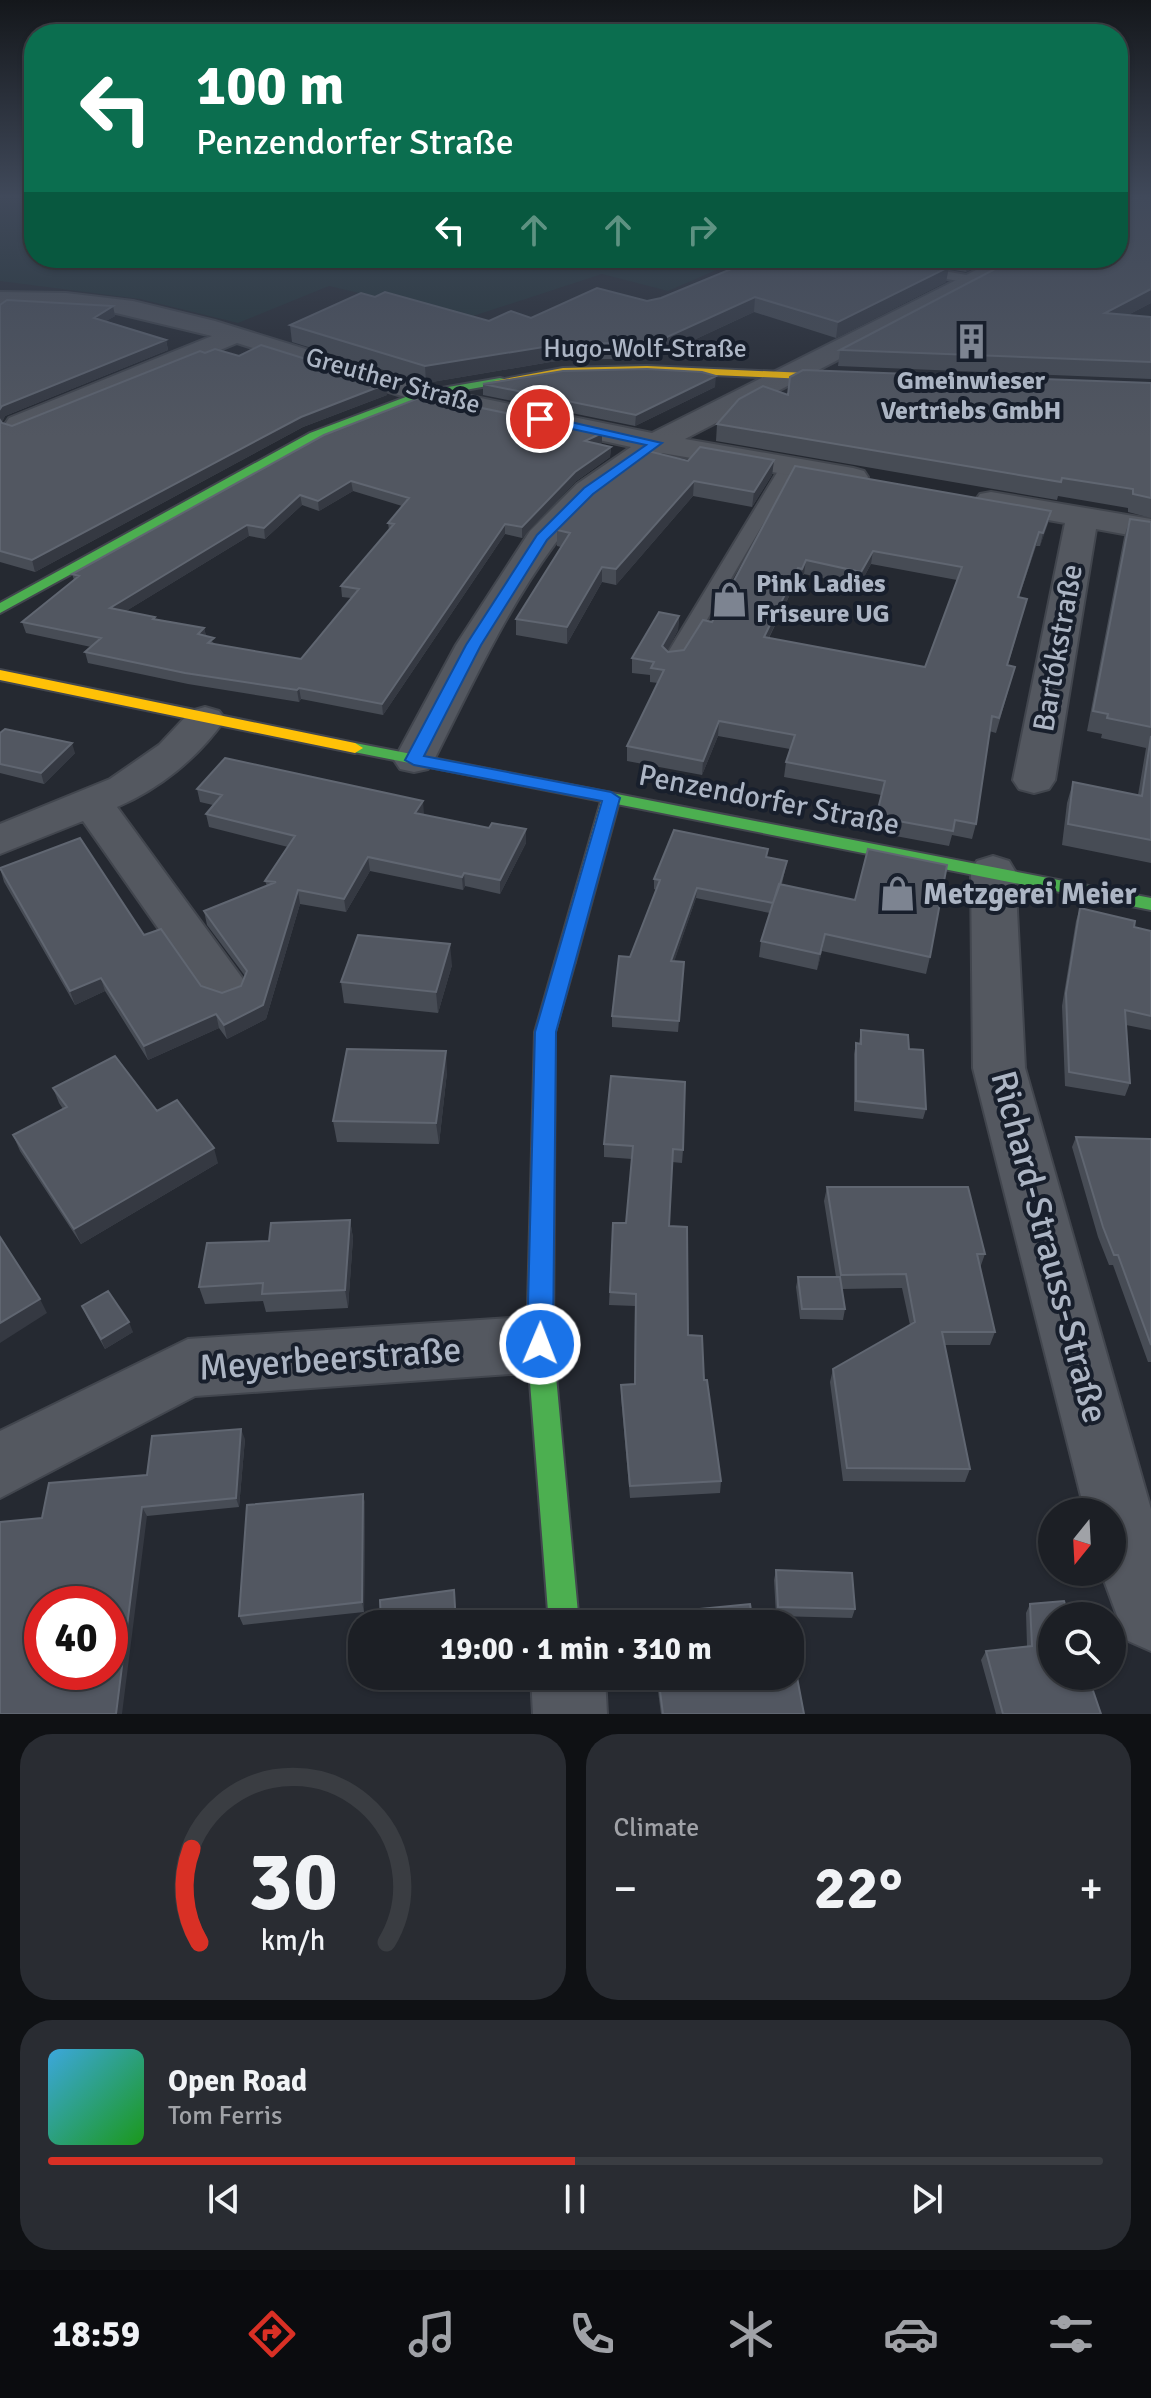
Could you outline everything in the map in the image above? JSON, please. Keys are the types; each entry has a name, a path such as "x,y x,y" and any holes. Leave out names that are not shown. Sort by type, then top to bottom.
{"street":[{"path":"414,760 474,645 542,538 588,491 656,443 791,376 977,277"},
{"name":"Greuther Straße","path":"0,299 110,304 235,335 423,394 656,443 881,482"},
{"path":"16,425 235,335"},
{"name":"Hugo-Wolf-Straße","path":"0,609 314,436 423,394 563,371 647,369 869,379"},
{"path":"959,495 1151,529"},
{"name":"Bartókstraße","path":"1034,780 1082,517"},
{"name":"Penzendorfer Straße","path":"0,675 205,719 1151,904"},
{"path":"0,840 125,788 173,754 205,719"},
{"path":"563,1610 540,1344 545,1032 611,798"},
{"path":"91,802 224,986"},
{"name":"Richard-Strauss-Straße","path":"993,871 999,1068 1129,1552 1151,1615"},
{"name":"Meyerbeerstraße","path":"0,1466 188,1368 540,1344"},
{"path":"569,1690 570,1714"}],"lane":[{"path":"955,277 972,280"},
{"path":"674,659 789,466"}],"shaded area":[{"path":"0,277 593,277 467,318 329,286 238,323 140,299 0,281"},
{"path":"614,277 700,277 668,291"}],"building":[{"path":"712,277 929,277 838,322 755,297 656,342 562,344 425,366 290,325 361,293 375,297 385,292 489,321 511,311 531,318 597,288 647,301"},
{"path":"980,277 1151,277 1151,289 1105,313 1151,317 1151,362 840,350"},
{"path":"7,300 113,306 94,318 166,340 0,409 0,305"},
{"path":"261,345 386,384 301,417 32,560 0,551 0,420 12,426 200,351 205,353 215,349 239,356"},
{"path":"647,369 702,372 716,376 636,415 483,384 563,371"},
{"path":"803,370 1151,383 1151,498 1133,494 1133,489 1062,478 1061,482 717,424 739,399 763,386 788,395 790,377"},
{"path":"424,396 602,433 585,441 611,447 575,472 522,527 505,524 382,704 299,688 185,673 85,652 101,638 22,622 79,576 72,574 324,435","holes":["351,481 409,498 388,523 394,524 341,586 359,589 301,659 208,643 214,638 198,634 204,628 110,608 247,525 264,528 300,495 318,501"]},
{"path":"700,447 774,460 754,492 694,481 616,569 602,567 567,627 516,619 570,533 557,530 593,492 648,451 688,461"},
{"path":"795,466 1051,511 1043,533 1039,532 1018,597 1027,599 1007,665 1015,667 999,718 992,716 976,824 955,820 953,831 876,817 885,781 786,762 795,735 719,721 703,761 627,746 664,670 651,668 654,662 632,658 659,612 679,616 662,646 668,652 684,650 703,620 712,622","holes":["873,551 962,567 925,667 764,637 798,568 802,569 806,560 861,572"]},
{"path":"1130,519 1151,522 1151,727 1107,718 1108,714 1093,711"},
{"path":"5,729 72,743 41,773 0,764 0,733"},
{"path":"1151,736 1151,840 1068,824 1073,782 1142,796"},
{"path":"225,758 423,801 415,813 489,828 492,823 526,829 500,880 464,873 462,877 368,857 344,899 298,890 263,1005 224,1025 216,1014 144,1046 101,978 70,991 0,868 80,838 144,935 161,929 201,986 222,993 241,986 247,971 204,911 276,882 265,881 295,836 206,814 222,795 197,789"},
{"path":"674,830 768,849 766,857 787,861 780,884 773,903 697,888 671,961 684,962 679,1021 612,1016 619,956 630,957 660,880 654,879"},
{"path":"868,849 947,865 930,957 825,934 820,954 761,941 779,884 855,900"},
{"path":"1080,908 1135,921 1134,927 1151,931 1151,1016 1125,1010 1130,1083 1069,1072 1066,993"},
{"path":"358,935 450,944 436,992 341,982"},
{"path":"861,1030 908,1035 909,1049 923,1050 926,1109 856,1101 856,1043 861,1044"},
{"path":"347,1049 446,1051 436,1123 333,1121"},
{"path":"115,1056 157,1111 177,1100 214,1148 74,1229 13,1135 67,1107 53,1088"},
{"path":"611,1076 685,1082 683,1150 673,1149 669,1226 687,1227 688,1335 702,1336 704,1380 707,1380 721,1481 630,1486 621,1385 635,1384 636,1294 610,1292 613,1223 626,1223 633,1146 604,1144"},
{"path":"1076,1137 1151,1139 1151,1345 1118,1255 1114,1255 1103,1227"},
{"path":"827,1187 968,1187 985,1254 977,1254 995,1332 942,1332 970,1469 847,1468 833,1369 915,1322 906,1274 841,1275"},
{"path":"350,1220 345,1290 262,1294 263,1283 199,1287 207,1243 269,1241 271,1223"},
{"path":"0,1237 40,1299 0,1323"},
{"path":"798,1277 840,1277 845,1309 802,1309"},
{"path":"108,1291 129,1322 101,1339 82,1306"},
{"path":"241,1429 236,1498 142,1507 128,1618 128,1586 24,1586 24,1690 119,1690 116,1714 0,1714 0,1522 42,1518 49,1483 147,1475 152,1436"},
{"path":"363,1494 362,1602 239,1616 247,1505"},
{"path":"776,1570 852,1573 855,1609 778,1607"},
{"path":"454,1590 455,1610 380,1610 380,1600"},
{"path":"1038,1603 1038,1690 1093,1690 1101,1714 1003,1714 986,1651 1032,1646 1030,1604"},
{"path":"750,1604 751,1610 689,1610"},
{"path":"660,1690 799,1690 804,1714 663,1714"}],"traffic: fast":[{"path":"0,609 314,436 423,394 500,381"},
{"path":"355,748 1151,904"},
{"path":"563,1610 540,1344 545,1032 565,962"}],"traffic: slow":[{"path":"500,381 563,371 647,369 851,378"},
{"path":"0,675 355,748"},
{"path":"565,962 611,798"}],"place":[{"name":"Gmeinwieser Vertriebs GmbH","path":"971,342"},
{"name":"Pink Ladies Friseure UG","path":"730,599"},
{"name":"Metzgerei Meier","path":"897,894"}],"route":[{"path":"540,419 656,443 588,491 542,538 474,645 414,760 611,798 545,1032 540,1344"}]}
